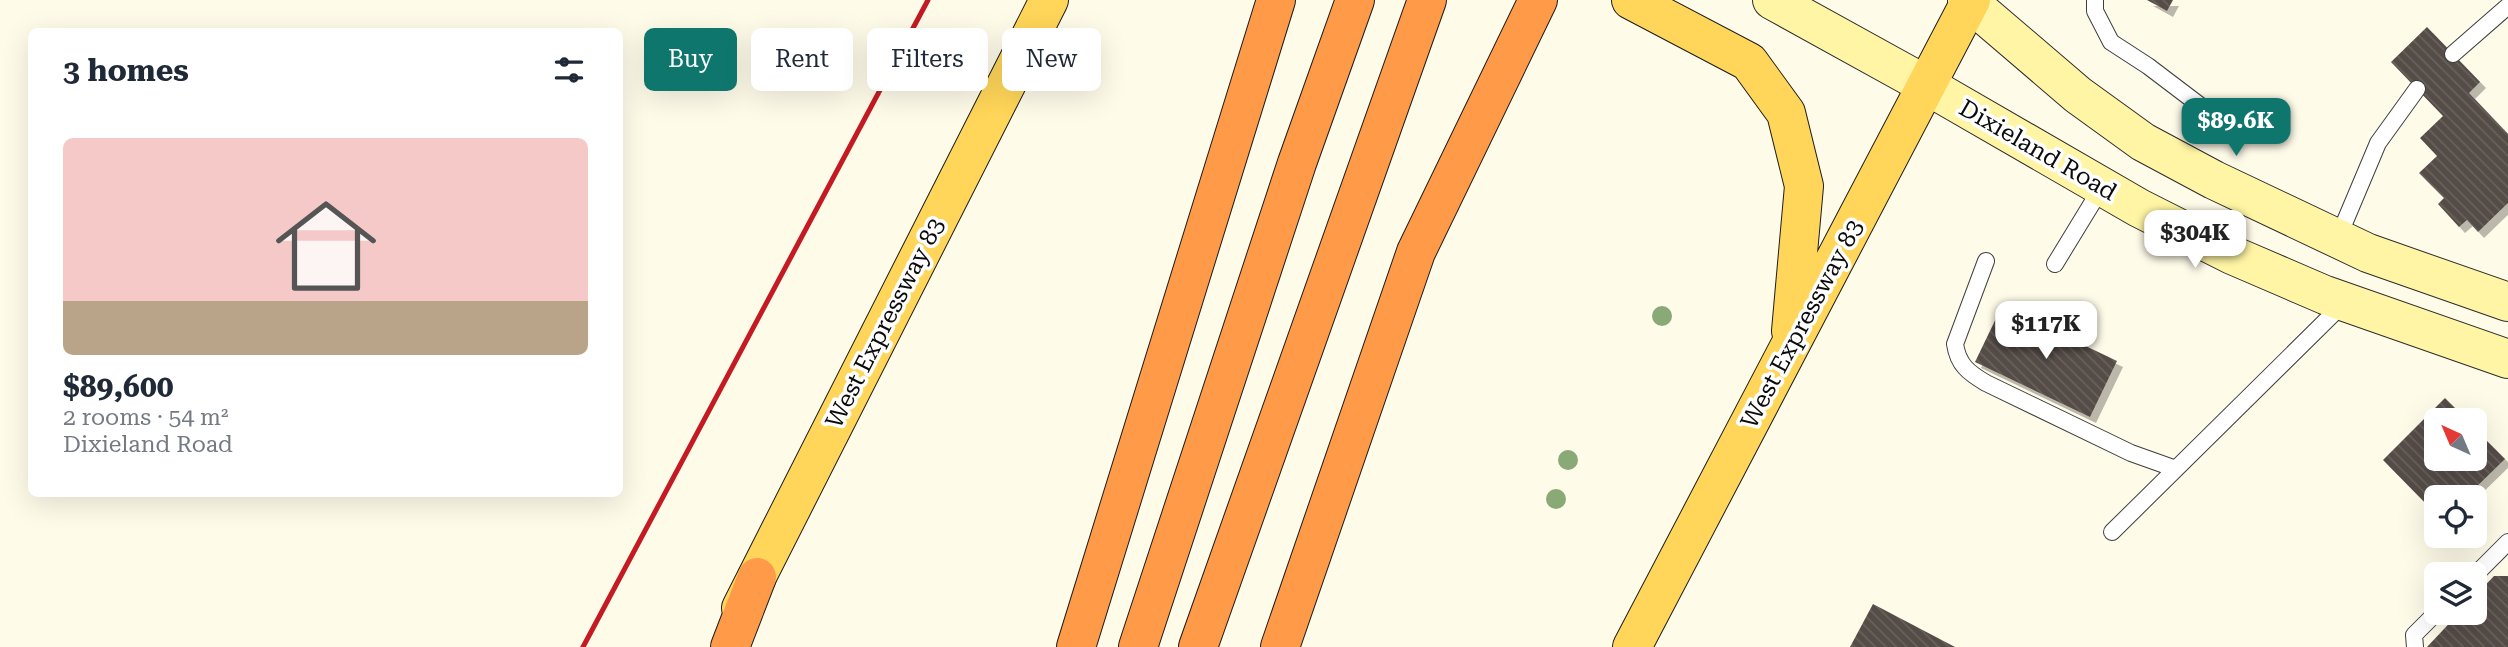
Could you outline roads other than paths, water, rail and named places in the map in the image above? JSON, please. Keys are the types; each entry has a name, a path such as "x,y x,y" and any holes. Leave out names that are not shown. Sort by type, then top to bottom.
{"highway":[{"path":"1076,647 1276,0"},
{"path":"1138,647 1297,163 1355,0"},
{"path":"1198,647 1427,0"},
{"path":"1280,647 1416,252 1534,5"},
{"path":"730,647 757,577"}],"main road":[{"name":"West Expressway 83","path":"720,647 1049,0"},
{"path":"1632,0 1749,62 1786,113 1804,186 1789,350"},
{"name":"Dixieland Road","path":"1772,0 2102,187 2232,255 2325,295 2508,359"},
{"name":"West Expressway 83","path":"1632,647 1969,1"},
{"path":"1969,1 2078,95 2143,142 2214,180 2380,257 2508,302"}],"lane":[{"path":"2095,0 2095,11 2112,41 2202,107"},
{"path":"2453,54 2508,6"},
{"path":"2338,238 2378,143 2417,89"},
{"path":"2055,264 2102,187"},
{"path":"1986,261 1955,344 1957,357 1968,372 2131,453 2176,469"},
{"path":"2112,532 2345,301"},
{"path":"2487,563 2508,542"},
{"path":"2415,647 2414,635 2424,625"}],"railway":[{"path":"583,647 928,0"}]}
